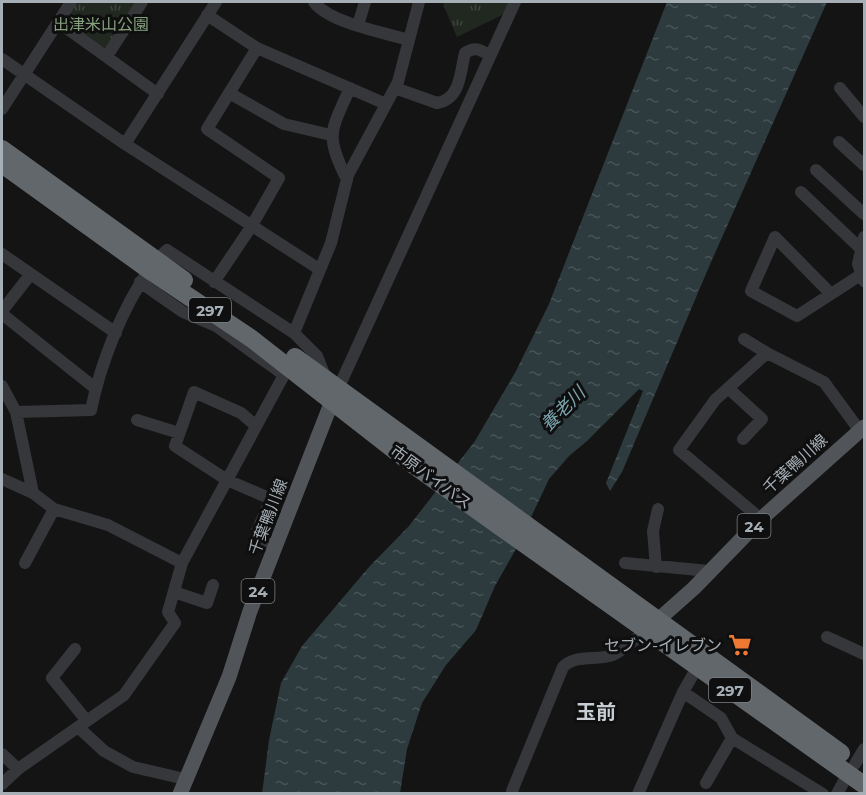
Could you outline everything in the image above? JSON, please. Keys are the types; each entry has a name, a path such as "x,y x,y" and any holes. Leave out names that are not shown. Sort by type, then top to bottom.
{"highway":[{"name":"市原バイパス","path":"2,149 148,271"},
{"name":"市原バイパス","path":"2,164 148,271 240,316 289,366 332,390 416,445 600,588"},
{"name":"市原バイパス","path":"332,390 412,464 600,588 858,764 864,785"},
{"name":"市原バイパス","path":"652,624 698,666 858,764"}],"main road":[{"name":"千葉鴨川線","path":"183,786 229,677 250,611 274,552 332,390"},
{"name":"千葉鴨川線","path":"652,624 694,588 761,519 862,429"}],"street":[{"path":"2,110 71,2"},
{"path":"107,56 142,2"},
{"path":"125,144 216,2"},
{"path":"314,2 336,18 409,40"},
{"path":"358,25 365,2"},
{"path":"294,333 319,269 332,243 347,180 395,88 419,2"},
{"path":"332,390 515,2"},
{"path":"207,15 257,48 386,104"},
{"path":"58,22 158,94"},
{"path":"214,282 251,227 279,178 207,129 257,48"},
{"path":"395,88 437,103 447,100 454,93 458,84 465,53 478,48 490,55"},
{"path":"2,59 125,144 319,269"},
{"path":"347,180 333,152 331,135 350,88"},
{"path":"840,88 864,117"},
{"path":"229,93 284,124 331,135"},
{"path":"839,142 864,165"},
{"path":"816,171 864,214"},
{"path":"801,192 863,244 858,264 863,278 831,294 797,316 751,291 775,237 831,294"},
{"path":"16,412 91,410 95,388 116,333 148,271 167,250 294,333 317,356 332,390"},
{"path":"2,254 116,333"},
{"path":"2,783 18,769 124,695 176,623 168,612 182,563 289,366 216,326 183,312 148,271"},
{"path":"30,275 2,312 95,388"},
{"path":"744,339 824,382 862,429"},
{"path":"761,519 679,450 715,400 767,353"},
{"path":"2,386 16,412 33,494"},
{"path":"728,388 762,419 743,439"},
{"path":"256,426 241,413 194,392 174,446 227,480 271,499 257,531 274,552"},
{"path":"137,420 179,433"},
{"path":"2,481 33,494 54,509 108,525 182,563"},
{"path":"25,563 54,509"},
{"path":"656,567 653,531 658,509"},
{"path":"625,563 709,571"},
{"path":"174,592 207,603 213,585"},
{"path":"513,794 512,791 567,662 614,654 652,624"},
{"path":"827,637 864,654"},
{"path":"75,649 52,678 104,751 133,768 183,786"},
{"path":"638,794 683,692 698,666"},
{"path":"683,692 721,718 732,738 823,794"},
{"path":"706,783 732,738"},
{"path":"2,754 18,769"},
{"path":"837,794 858,764"}],"green space":[{"name":"出津米山公園","path":"71,2 142,2 107,56 58,22"},
{"path":"447,2 515,2 510,11 457,37 443,4"}],"water":[{"name":"養老川","path":"667,2 827,2 711,262 622,472 610,491 606,483 643,391 639,389 569,456 549,479 517,547 495,586 476,630 446,665 422,703 407,749 400,793 262,794 269,740 281,683 302,646 369,567 409,526 475,441 516,371 549,304"}],"place":[{"name":"セブン-イレブン","path":"740,645"}],"district":[{"name":"玉前","path":"596,712"}]}
